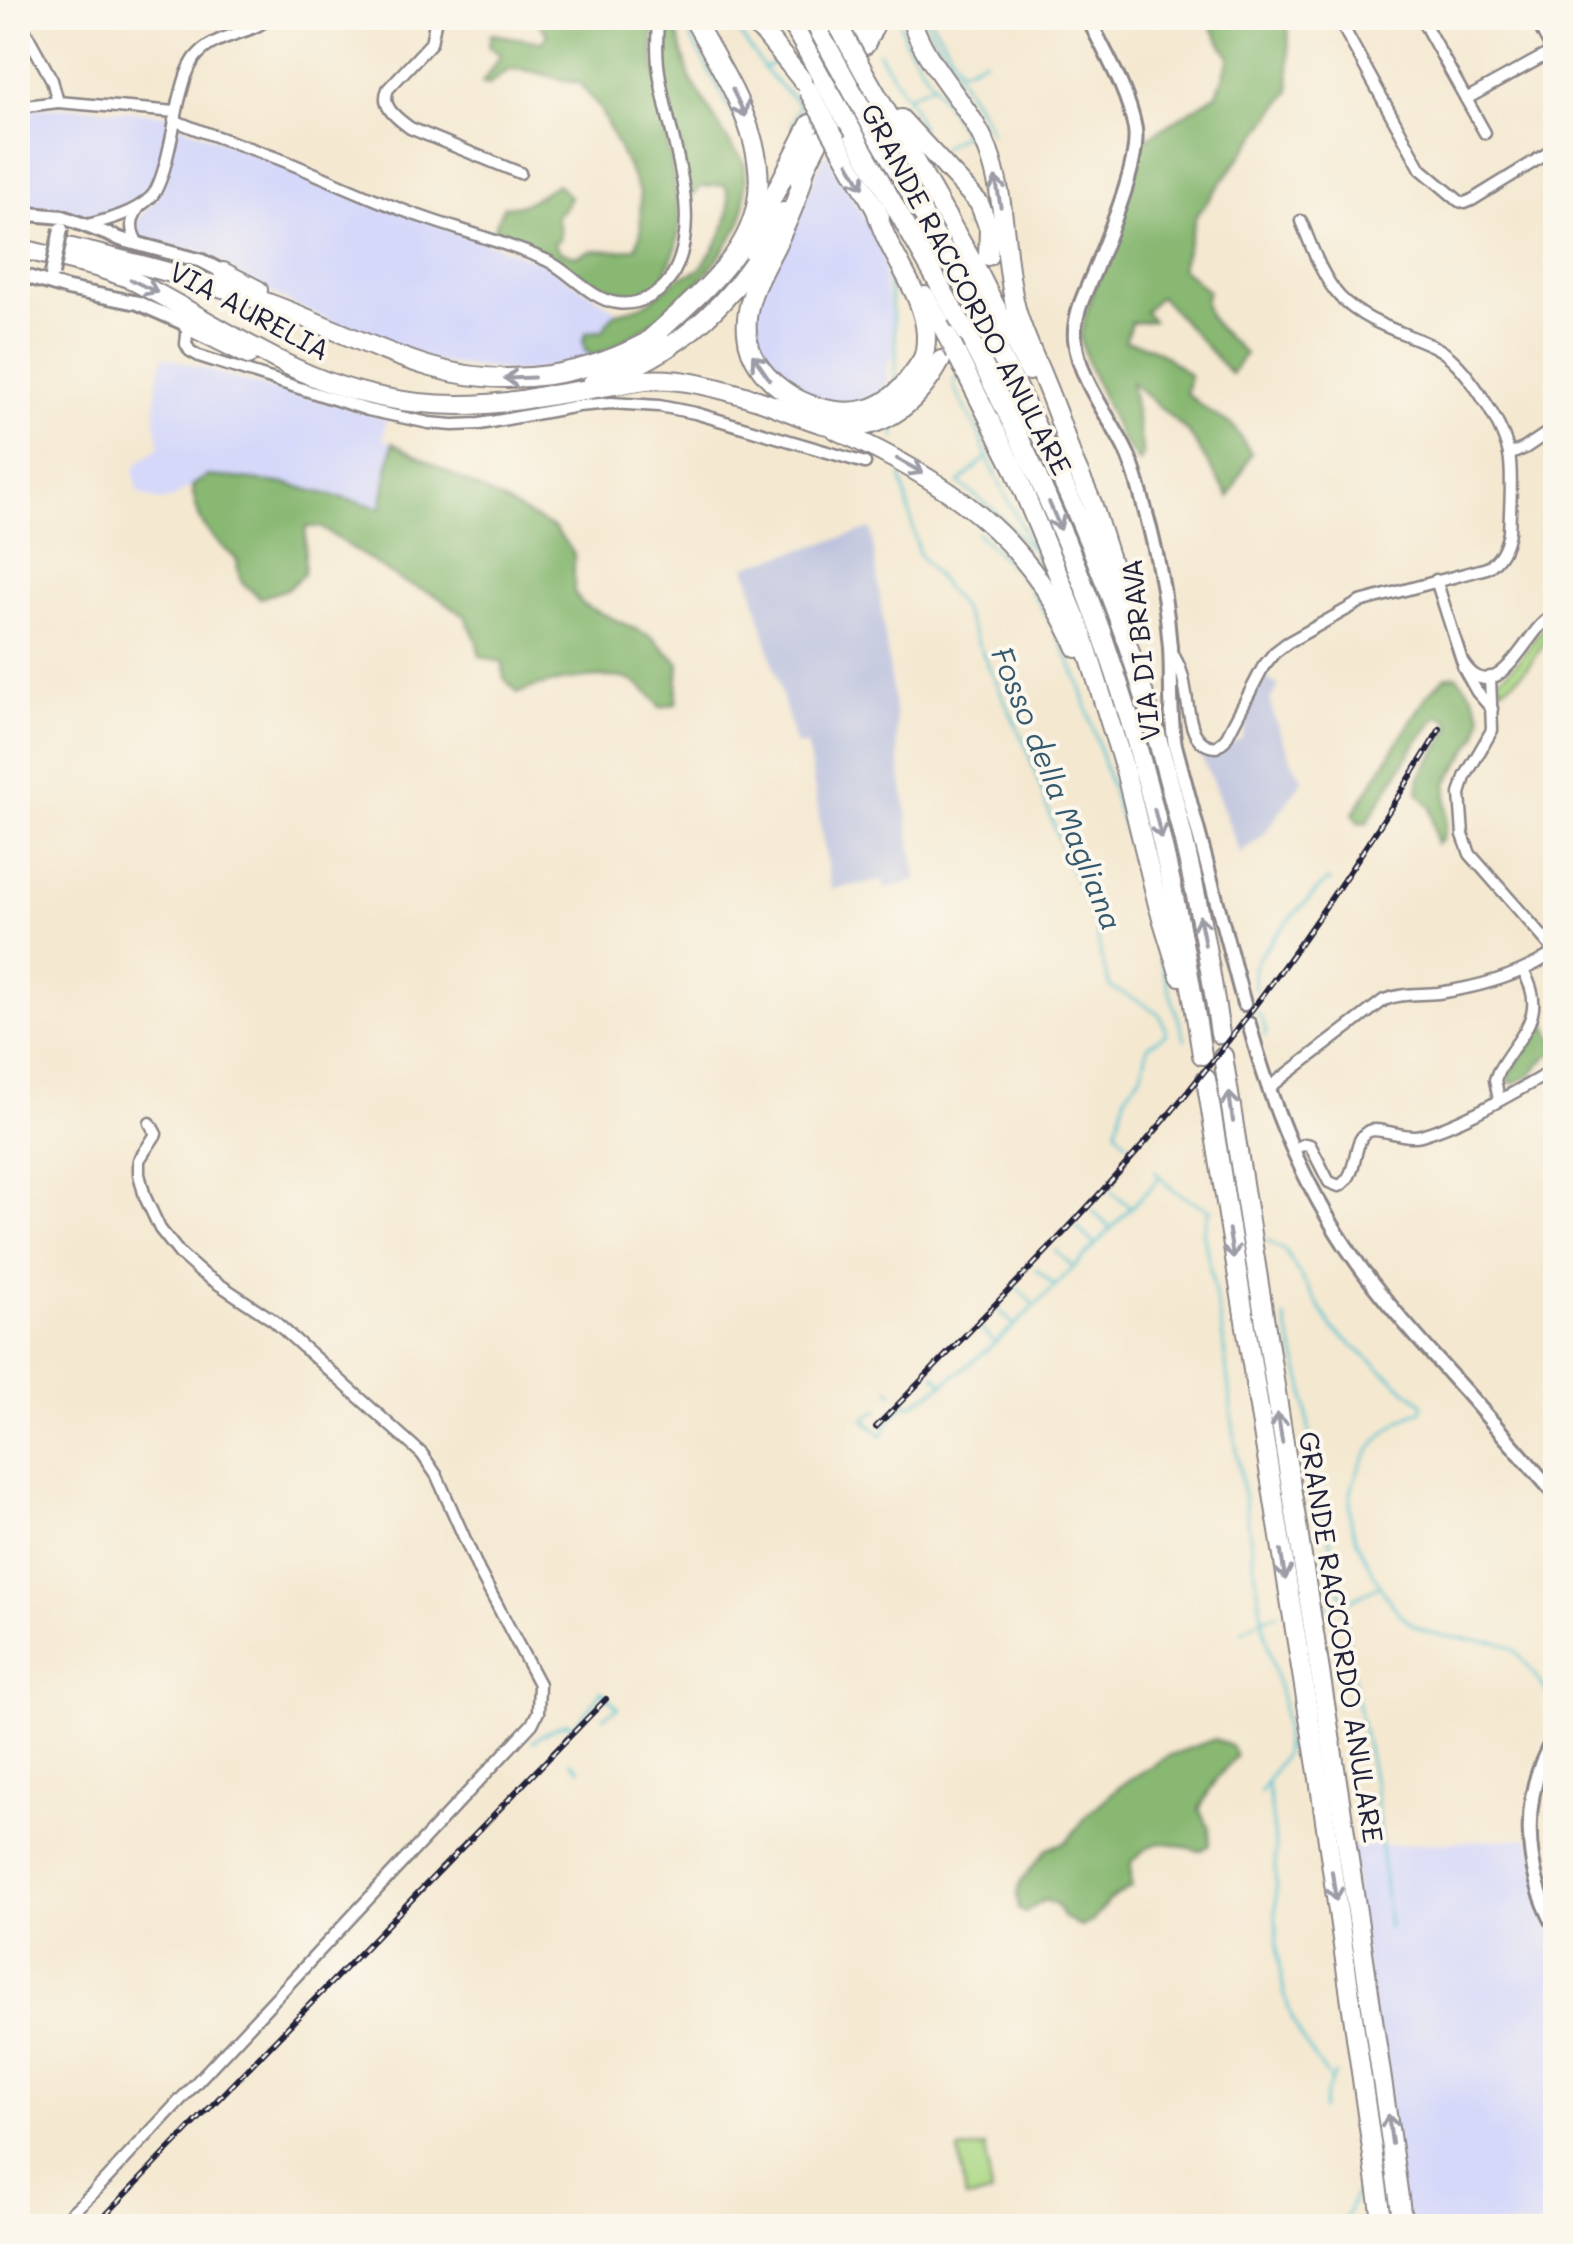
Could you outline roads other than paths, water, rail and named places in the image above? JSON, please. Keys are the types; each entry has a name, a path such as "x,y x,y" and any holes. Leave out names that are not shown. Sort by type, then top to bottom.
{"highway":[{"path":"646,343 734,256 752,220 758,193 758,162 749,122 692,18"},
{"path":"746,18 809,79"},
{"path":"768,18 809,79 822,135 876,210 946,335 948,356 1000,436 1081,630 1112,726"},
{"name":"GRANDE RACCORDO ANULARE","path":"789,18 809,79 846,120 957,316 1020,436 1055,515 1109,656 1144,768 1183,940 1201,1049 1158,905 1112,726"},
{"name":"GRANDE RACCORDO ANULARE","path":"812,18 828,47 865,88 1038,428 1082,526 1147,705 1175,806 1220,1034"},
{"path":"878,18 851,27 865,88 982,263 988,292 1070,452"},
{"path":"911,18 922,44 987,148 999,192 1016,311 1092,503 1142,669 1147,705"},
{"path":"865,88 888,102 976,198 990,236 982,263"},
{"name":"VIA AURELIA","path":"18,236 200,280 446,372 530,378 606,362 646,343 690,314 741,258 764,217 822,135"},
{"name":"VIA AURELIA","path":"18,248 126,277 292,367 337,386 400,401 477,406 534,398 625,372 692,332 748,271 822,135"},
{"path":"805,168 799,194 751,298 746,323 750,348 756,363 772,381 813,405 842,412 882,412"},
{"path":"876,210 886,241 916,297 924,322 926,342 912,390"},
{"path":"223,272 306,318"},
{"path":"188,326 249,356 292,367"},
{"path":"822,424 850,427 882,412 900,390 912,390 948,356"},
{"path":"534,398 662,380 759,400 822,424 929,476 968,504 1009,542 1028,566 1071,634 1101,710 1112,726"},
{"name":"GRANDE RACCORDO ANULARE","path":"1224,1056 1273,1387 1343,1811 1403,2226"},
{"name":"GRANDE RACCORDO ANULARE","path":"1206,1079 1320,1785 1382,2226"}],"street":[{"path":"18,18 52,80 58,102"},
{"path":"140,245 133,234 134,214 158,186 186,75 198,55 216,41 269,18"},
{"path":"436,18 431,43 388,89 386,103 410,128 520,173"},
{"path":"18,107 58,102 175,116 217,138 544,260 611,302 633,302 655,294 670,279 682,253 686,226 683,190 659,76 658,18"},
{"name":"VIA DI BRAVA","path":"1088,18 1122,89 1134,126 1136,148 1117,211 1080,304 1075,338 1084,374 1128,456 1137,482 1162,581 1170,652 1170,712 1176,746 1244,1004"},
{"path":"1338,18 1421,168 1459,201 1472,200 1556,148"},
{"path":"1421,18 1484,133"},
{"path":"1466,99 1554,54 1535,18"},
{"path":"86,226 140,206"},
{"name":"VIA AURELIA","path":"18,213 86,226 194,258 223,272"},
{"path":"1170,652 1182,670 1196,737 1203,745 1216,747 1227,736 1263,667 1280,648 1360,602 1494,564 1510,532 1509,461 1482,399 1440,349 1367,318 1337,294 1301,221"},
{"path":"52,280 62,223"},
{"name":"VIA AURELIA","path":"18,274 138,303 188,326"},
{"path":"188,326 186,344 199,356 408,419 467,424 594,404 659,406 865,463"},
{"path":"1509,461 1556,427"},
{"path":"1436,580 1465,674 1492,708"},
{"path":"1462,661 1472,674 1490,677 1503,672 1538,629 1556,616"},
{"path":"1269,1088 1387,998 1448,991 1502,978 1555,951 1476,862 1464,842 1461,787 1492,730 1490,677"},
{"path":"1500,1100 1498,1072 1526,1030 1533,1012 1532,992 1522,971"},
{"path":"1248,1024 1269,1088 1327,1217 1377,1290 1556,1495"},
{"path":"1294,1149 1310,1145 1328,1182 1339,1186 1349,1179 1366,1132 1422,1135 1500,1100 1556,1069"},
{"path":"57,2226 94,2192 532,1724 538,1712 539,1684 478,1571 437,1476 422,1454 273,1320 199,1271 160,1229 138,1174 139,1160 156,1134 150,1123"},
{"path":"1556,1734 1538,1772 1530,1821 1536,1881 1556,1928"}],"waterway":[{"path":"680,18 736,119"},
{"path":"721,18 797,102 794,126"},
{"path":"899,18 905,41 973,146 988,200"},
{"path":"923,18 991,134"},
{"path":"930,18 961,70"},
{"name":"Fosso della Magliana","path":"878,52 914,109 921,129"},
{"path":"963,69 985,59"},
{"path":"764,68 776,62"},
{"path":"908,96 934,83"},
{"path":"941,148 965,133"},
{"path":"964,227 976,221"},
{"name":"Fosso della Magliana","path":"888,276 896,384"},
{"path":"954,378 955,389 1043,571"},
{"name":"Fosso della Magliana","path":"895,422 895,437"},
{"path":"986,458 959,483 994,510 1029,547"},
{"name":"Fosso della Magliana","path":"901,476 919,554 962,609 1026,746 1064,854 1096,927 1110,987 1160,1015 1167,1033 1148,1046 1142,1073 1126,1094 1116,1130 1127,1142"},
{"path":"976,532 1029,587 1054,627 1079,682 1185,1040"},
{"path":"1255,989 1254,971 1260,957 1311,897 1328,880 1331,882"},
{"path":"1258,1013 1261,1018"},
{"path":"1262,1021 1264,1036"},
{"name":"Fosso della Magliana","path":"1155,1171 1174,1191 1212,1211"},
{"path":"908,1403 910,1406 945,1383 1011,1329 1161,1177"},
{"path":"1111,1191 1129,1206"},
{"path":"1209,1210 1203,1231 1222,1331 1264,1629 1285,1729 1284,1754 1260,1793"},
{"path":"1093,1211 1109,1227"},
{"path":"1077,1227 1094,1244"},
{"name":"Fosso della Magliana","path":"1266,1240 1285,1251 1333,1329 1423,1404 1421,1411 1390,1428 1377,1441 1357,1473 1352,1490 1353,1532 1383,1591 1418,1628 1510,1647 1556,1706"},
{"path":"1055,1250 1072,1266"},
{"path":"1036,1269 1054,1285"},
{"path":"1018,1289 1035,1305"},
{"path":"998,1309 1014,1325"},
{"path":"1285,1318 1304,1388 1311,1445 1375,1786 1389,1928"},
{"path":"980,1328 993,1341"},
{"path":"935,1375 944,1384"},
{"path":"889,1389 894,1393"},
{"path":"879,1409 864,1419 882,1436 890,1419 907,1403"},
{"path":"1326,1607 1343,1604 1380,1585"},
{"path":"1242,1631 1278,1614"},
{"path":"533,1742 559,1726 568,1723 572,1727 601,1691 618,1708 603,1717"},
{"path":"1287,1745 1303,1769"},
{"path":"571,1762 579,1769"},
{"path":"1267,1783 1275,1845 1280,1973 1299,2033 1331,2082"},
{"path":"1322,2110 1335,2074"},
{"path":"1342,2226 1362,2178 1353,2112"}],"railway":[{"path":"876,1427 1092,1202 1200,1077 1308,932 1440,729"},
{"path":"95,2226 606,1699"}]}
